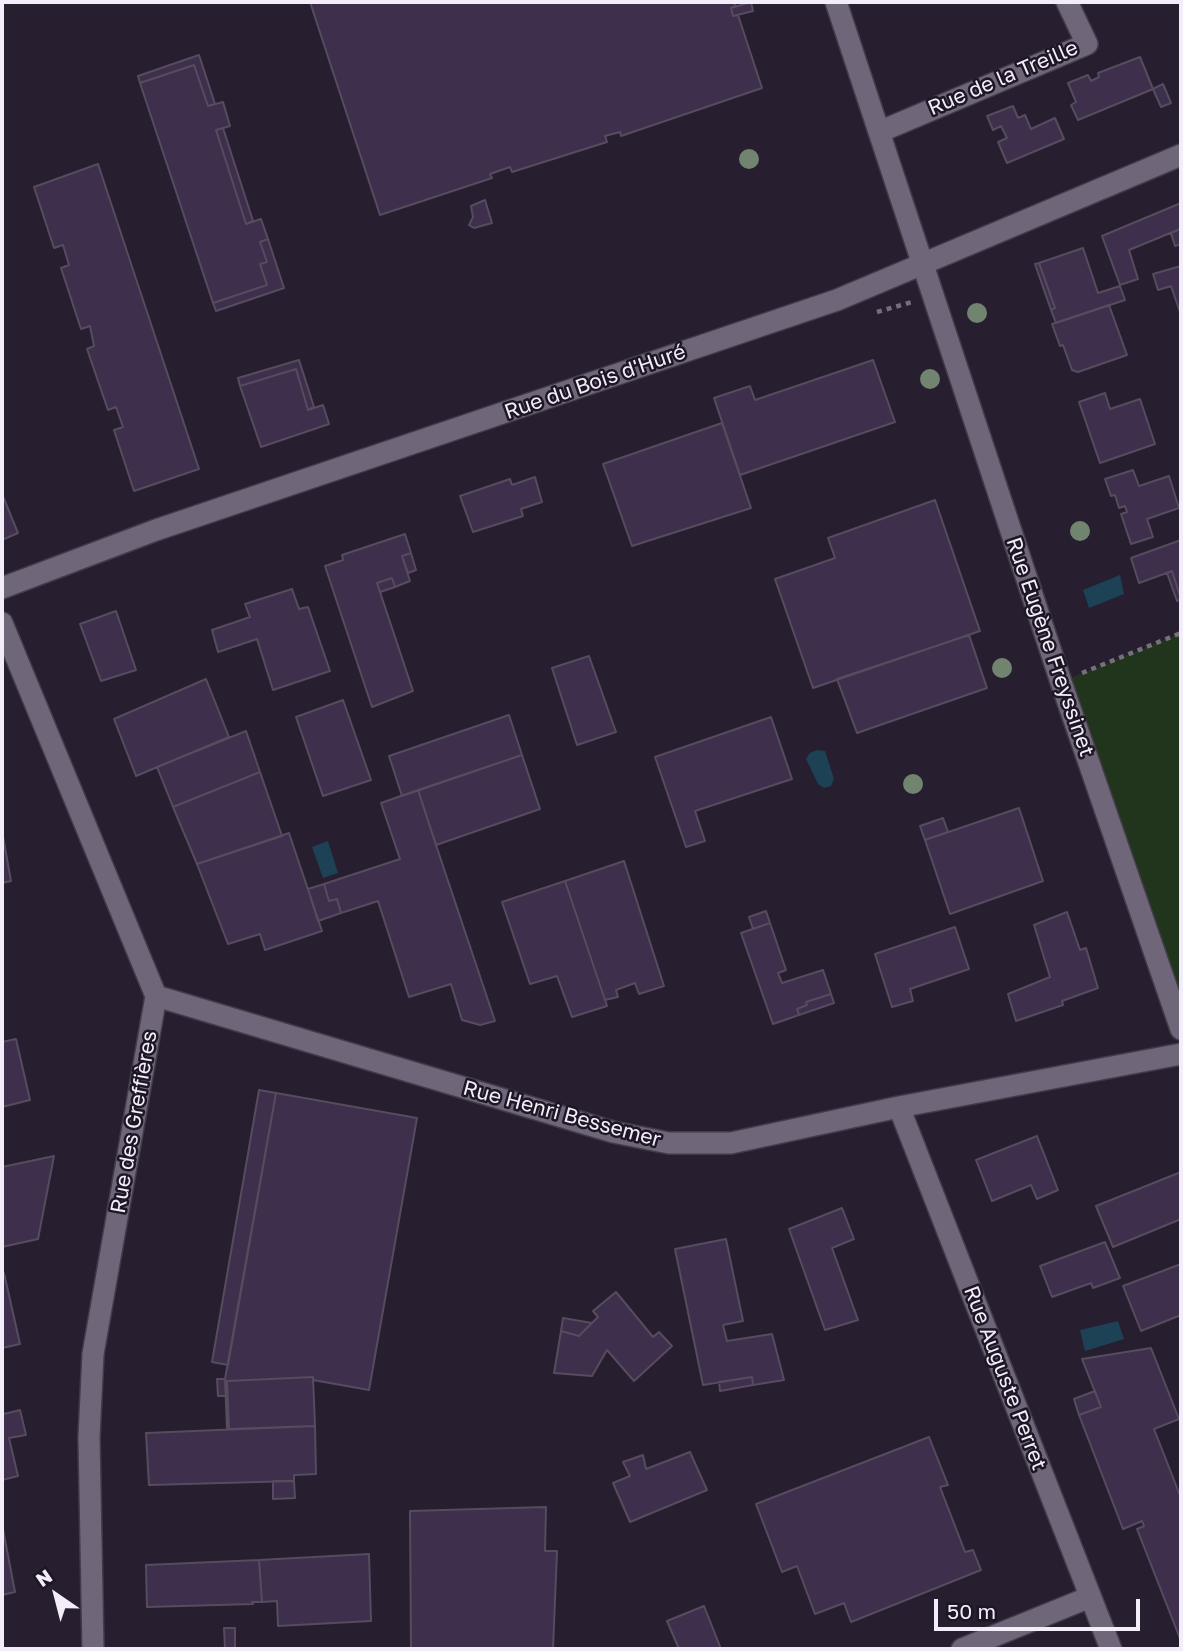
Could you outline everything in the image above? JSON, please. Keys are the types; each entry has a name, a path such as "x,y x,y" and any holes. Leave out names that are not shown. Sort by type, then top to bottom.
{"street":[{"name":"Rue Eugène Freyssinet","path":"836,2 1061,682 1181,1029"},
{"name":"Rue de la Treille","path":"879,132 1087,44 1067,2"},
{"name":"Rue du Bois d'Huré","path":"2,588 156,530 837,300 1181,155"},
{"path":"2,623 156,996"},
{"name":"Rue Henri Bessemer","path":"156,996 613,1132 669,1143 731,1143 899,1107 1181,1054"},
{"name":"Rue des Greffières","path":"93,1649 89,1437 93,1354 156,996"},
{"name":"Rue Auguste Perret","path":"899,1107 1111,1649"},
{"path":"961,1649 1090,1597"}],"path":[{"path":"1061,682 1181,633"}],"green space":[{"path":"1181,633 1181,1029 1061,682"}],"water":[{"path":"1120,575 1124,594 1089,608 1083,590"},
{"path":"825,751 834,779 831,786 824,788 818,784 806,759 810,753"},
{"path":"328,841 338,873 323,878 312,847"},
{"path":"1118,1321 1124,1339 1085,1351 1080,1330"}],"building":[{"path":"310,2 734,2 736,6 731,8 733,16 738,15 762,88 621,136 620,132 605,136 607,142 512,172 510,167 490,174 492,178 380,215"},
{"path":"751,2 753,11 733,16 731,8"},
{"path":"199,55 215,104 208,106 194,65 140,83 138,76"},
{"path":"1140,57 1153,89 1078,120 1071,105 1076,102 1068,83 1088,75 1091,81 1099,77 1098,73"},
{"path":"194,65 208,106 223,102 230,126 216,130 246,224 261,219 268,239 260,242 267,262 260,264 267,285 213,303 140,83"},
{"path":"1163,84 1171,103 1161,107 1153,89"},
{"path":"1013,106 1018,118 1025,115 1031,129 1055,118 1064,139 1007,163 998,142 1007,138 1001,126 993,130 987,116"},
{"path":"223,128 253,221 246,224 216,130"},
{"path":"98,164 199,469 134,491 114,430 123,427 116,407 108,410 87,349 94,346 90,326 81,329 61,268 69,265 63,245 54,248 34,187"},
{"path":"485,200 492,223 474,228 469,225 473,217 471,206"},
{"path":"1181,203 1181,233 1180,229 1129,250 1138,279 1120,285 1102,236"},
{"path":"1180,229 1181,244 1175,246 1171,233"},
{"path":"268,239 284,288 216,311 213,303 267,285 260,264 267,262 260,242"},
{"path":"1083,248 1098,293 1120,286 1125,300 1056,323 1051,310 1055,308 1039,263"},
{"path":"1039,263 1055,308 1051,310 1035,264"},
{"path":"1181,266 1181,315 1171,286 1158,290 1153,274"},
{"path":"1109,305 1127,355 1078,372 1072,370 1052,324"},
{"path":"299,360 314,407 308,410 296,369 240,386 238,378"},
{"path":"873,360 895,422 740,475 714,398 750,386 755,400"},
{"path":"296,369 308,410 323,405 329,424 261,447 240,386"},
{"path":"1105,393 1110,409 1140,399 1155,444 1100,463 1079,402"},
{"path":"722,423 751,508 632,546 603,464"},
{"path":"1133,470 1139,486 1169,476 1179,508 1147,519 1153,537 1131,544 1121,514 1127,512 1125,506 1119,508 1105,479"},
{"path":"535,477 542,502 521,509 523,516 473,532 460,496 510,479 512,485"},
{"path":"2,494 18,533 2,540"},
{"path":"935,500 980,631 813,688 775,579 835,558 828,538"},
{"path":"405,534 411,553 402,556 410,581 395,587 392,578 377,583 413,691 372,707 325,566 343,560 342,555"},
{"path":"1181,540 1181,599 1172,571 1139,583 1131,558"},
{"path":"411,553 416,570 408,573 402,556"},
{"path":"1172,571 1181,599 1177,601 1167,573"},
{"path":"392,578 395,587 380,592 377,583"},
{"path":"292,589 299,609 308,607 330,671 273,690 257,639 218,652 212,630 250,617 245,604"},
{"path":"116,611 136,670 101,681 80,624"},
{"path":"969,635 987,688 857,733 837,679"},
{"path":"589,656 616,732 577,745 552,668"},
{"path":"206,679 229,737 136,776 114,719"},
{"path":"343,700 371,780 323,796 296,717"},
{"path":"509,715 522,755 402,796 389,756"},
{"path":"771,717 792,779 695,811 705,841 686,847 655,757"},
{"path":"246,731 260,772 173,807 157,767"},
{"path":"522,755 540,809 436,845 418,790"},
{"path":"260,772 282,836 197,864 173,807"},
{"path":"418,790 495,1021 480,1025 462,1020 451,984 409,997 378,901 341,913 337,899 329,901 324,884 400,859 381,803"},
{"path":"1019,808 1043,881 950,914 925,840"},
{"path":"943,818 948,832 925,840 920,826"},
{"path":"2,831 11,881 2,883"},
{"path":"289,833 322,931 265,950 260,934 228,944 197,864"},
{"path":"624,861 664,986 639,994 635,983 616,990 618,997 605,1000 565,881"},
{"path":"565,881 607,1006 572,1017 557,976 530,984 502,902"},
{"path":"324,884 329,901 337,899 341,913 318,921 308,889"},
{"path":"766,911 770,923 753,929 749,917"},
{"path":"1067,912 1080,950 1086,948 1098,988 1062,1001 1063,1005 1016,1021 1008,994 1050,977 1034,925"},
{"path":"770,923 786,970 778,973 782,983 823,970 831,994 806,1002 807,1005 797,1009 799,1015 773,1024 741,933"},
{"path":"955,927 969,969 910,989 913,1001 892,1007 875,954"},
{"path":"831,994 834,1003 799,1015 797,1009 807,1005 806,1002"},
{"path":"16,1039 30,1100 2,1107 2,1042"},
{"path":"259,1090 276,1093 228,1365 212,1362"},
{"path":"276,1093 417,1118 369,1390 313,1380 313,1377 227,1381 227,1429 225,1379"},
{"path":"1037,1136 1058,1190 1037,1199 1031,1185 992,1201 976,1160"},
{"path":"54,1156 38,1239 2,1247 2,1167"},
{"path":"1181,1172 1181,1219 1113,1247 1096,1206"},
{"path":"842,1208 854,1239 832,1248 858,1320 825,1330 789,1229"},
{"path":"726,1239 743,1321 723,1325 727,1341 772,1334 784,1380 753,1385 752,1377 703,1385 675,1249"},
{"path":"1105,1242 1120,1278 1093,1288 1091,1283 1052,1297 1040,1266"},
{"path":"1181,1264 1181,1315 1141,1331 1123,1286"},
{"path":"2,1273 20,1344 2,1348"},
{"path":"616,1292 653,1337 659,1332 672,1346 634,1381 607,1350 592,1376 554,1373 561,1331 579,1336 598,1317 593,1311"},
{"path":"563,1318 592,1323 579,1336 561,1331"},
{"path":"1151,1348 1179,1419 1154,1429 1181,1498 1181,1641 1137,1529 1144,1526 1142,1521 1123,1529 1079,1415 1101,1407 1082,1359"},
{"path":"313,1377 315,1426 229,1429 227,1381"},
{"path":"752,1377 753,1385 720,1391 719,1382"},
{"path":"217,1379 225,1379 226,1396 218,1396"},
{"path":"1095,1391 1101,1407 1079,1415 1074,1399"},
{"path":"2,1409 4,1414 20,1410 26,1435 9,1438 18,1476 2,1480"},
{"path":"315,1426 316,1474 294,1475 294,1481 149,1485 146,1433"},
{"path":"929,1437 948,1485 940,1487 965,1552 973,1550 981,1570 851,1622 844,1603 815,1614 797,1566 782,1572 756,1504"},
{"path":"690,1452 707,1490 630,1522 613,1483 630,1476 623,1462 643,1455 646,1469"},
{"path":"273,1481 294,1481 295,1498 273,1499"},
{"path":"546,1507 545,1551 557,1551 553,1649 411,1649 410,1511"},
{"path":"2,1524 15,1592 2,1595"},
{"path":"369,1554 371,1621 278,1626 277,1601 262,1602 259,1560"},
{"path":"259,1560 262,1602 147,1607 146,1565"},
{"path":"704,1606 721,1649 679,1649 667,1621"},
{"path":"224,1628 235,1628 235,1649 225,1649"}]}
